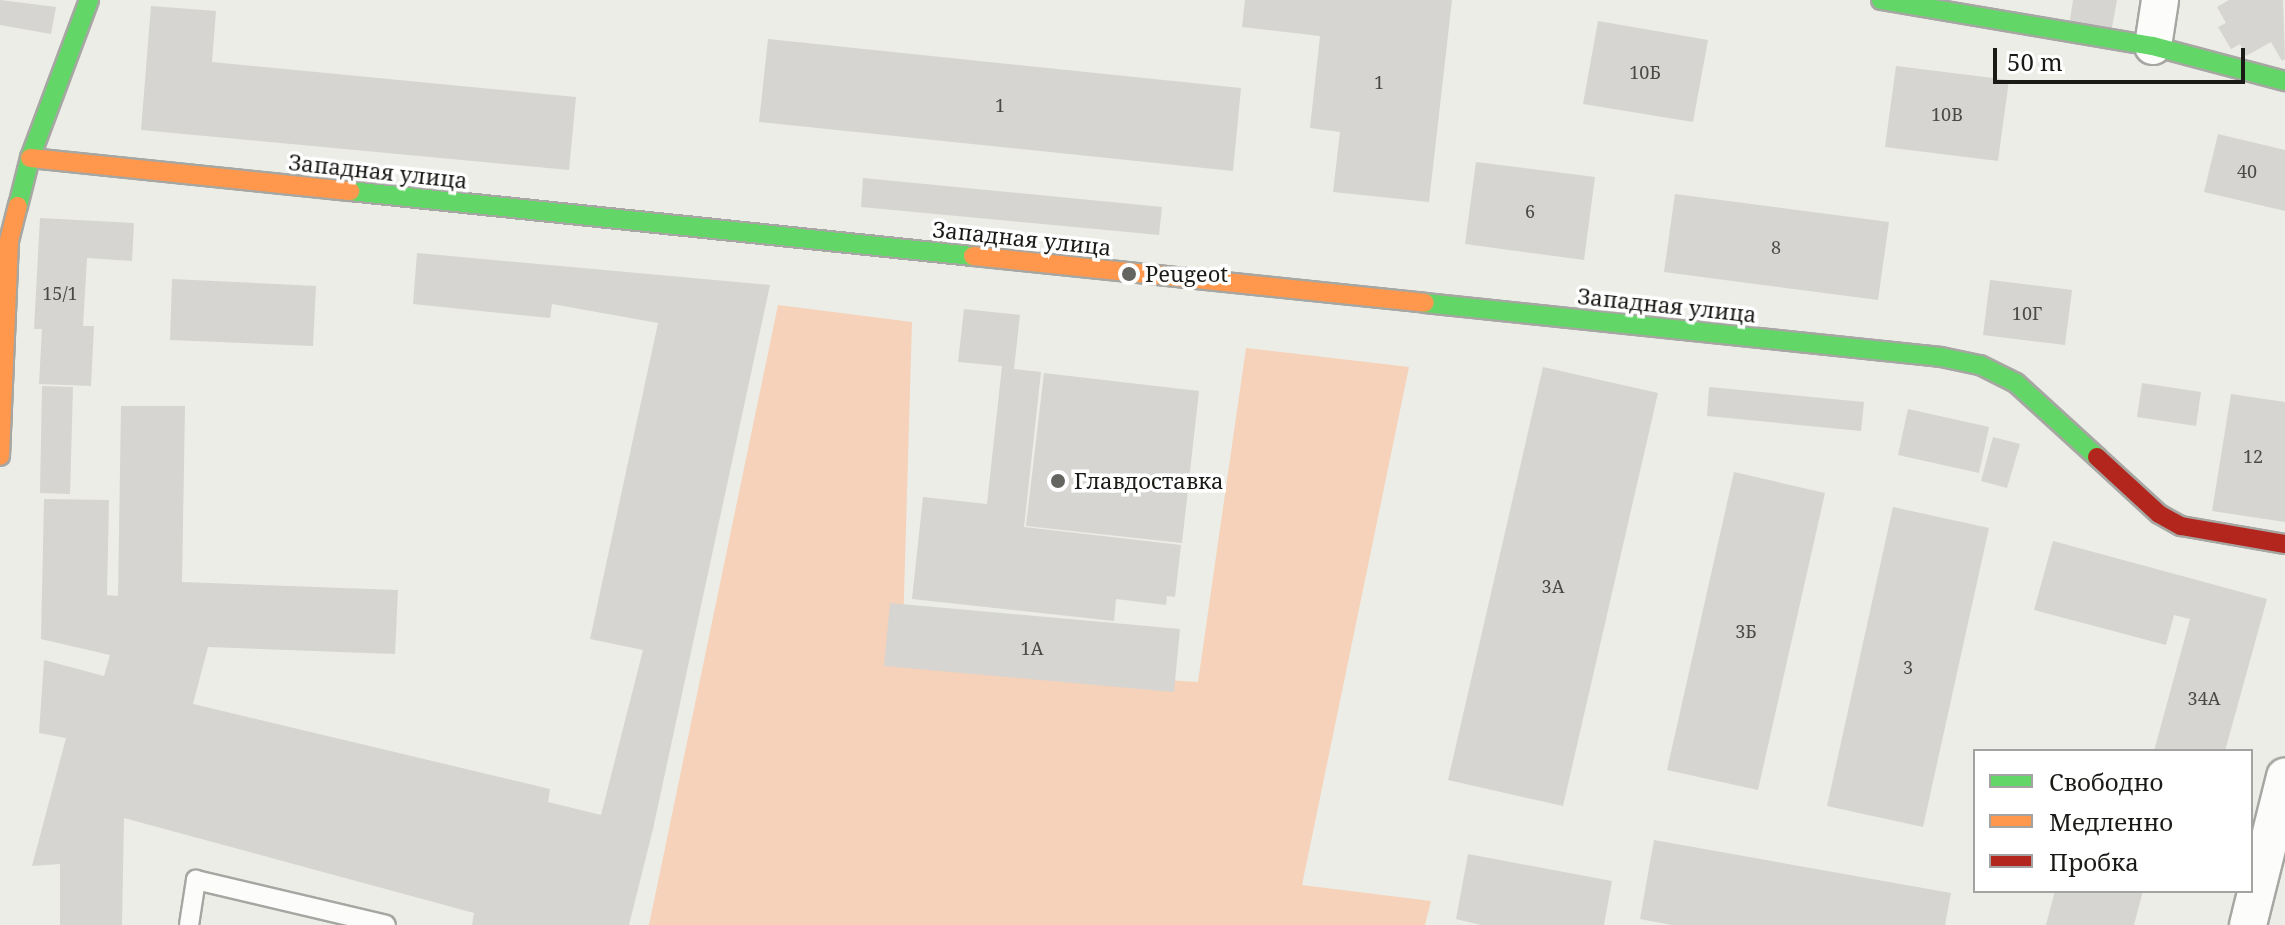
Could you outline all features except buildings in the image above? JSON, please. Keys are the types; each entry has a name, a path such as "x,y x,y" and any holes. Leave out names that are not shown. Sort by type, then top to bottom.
{"street":[{"path":"0,456 9,241 23,158 89,0"},
{"path":"1881,0 2153,46 2285,81"},
{"path":"2153,46 2160,0"},
{"name":"Западная улица","path":"23,158 1941,357 1980,365 2016,383 2159,514 2181,526 2285,544"},
{"path":"2248,925 2285,777"}],"lane":[{"path":"189,925 196,880 386,925"}],"shaded area":[{"path":"778,305 912,322 902,664 1198,682 1246,348 1409,367 1302,885 1431,901 1425,925 649,925"}],"traffic: fast":[{"path":"18,206 30,158 89,0"},
{"path":"1881,0 2153,46 2285,81"},
{"path":"350,191 973,256"},
{"path":"1425,303 1941,357 1980,365 2016,383 2097,457"}],"traffic: slow":[{"path":"30,158 350,191"},
{"path":"0,456 9,241 18,206"},
{"path":"973,256 1425,303"}],"traffic: jam":[{"path":"2097,457 2159,514 2181,526 2285,544"}],"place":[{"name":"Peugeot","path":"1129,274"},
{"name":"Главдоставка","path":"1058,481"}]}
